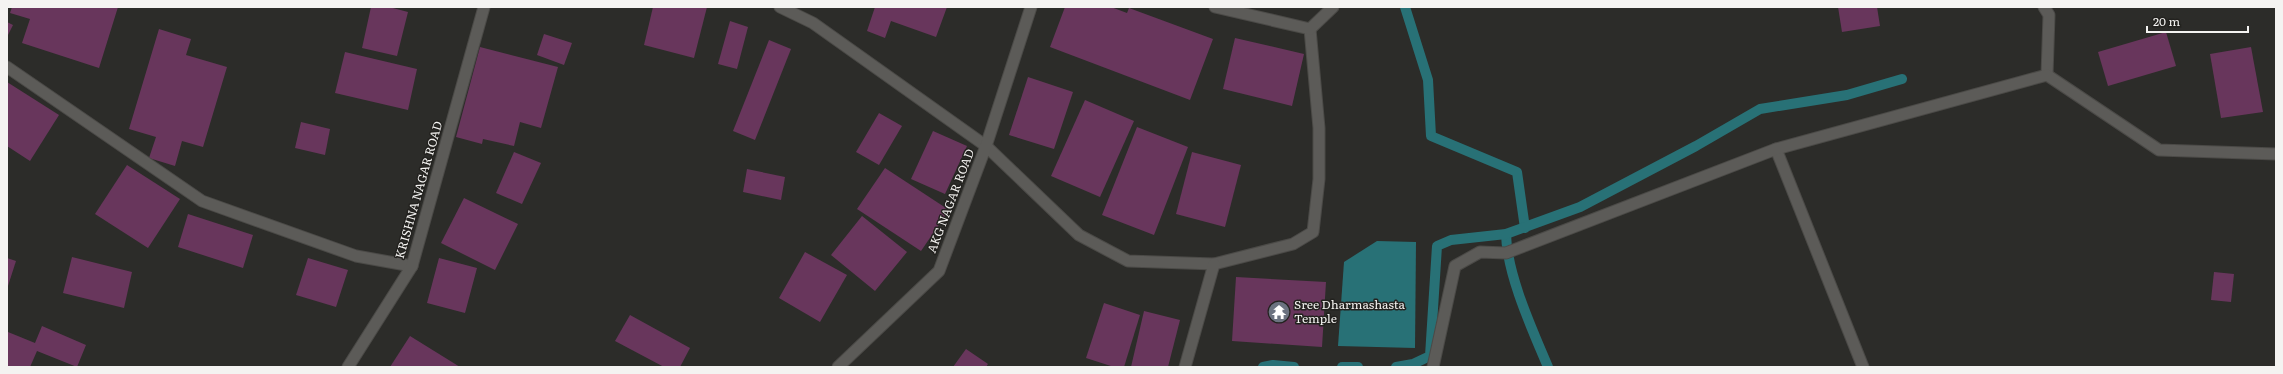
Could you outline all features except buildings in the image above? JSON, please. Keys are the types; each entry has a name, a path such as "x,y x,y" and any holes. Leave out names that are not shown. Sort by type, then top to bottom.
{"street":[{"name":"KRISHNA NAGAR ROAD","path":"348,367 412,266 484,7"},
{"path":"780,7 813,23 986,146 1079,235 1128,261 1214,264 1293,244 1313,232 1319,179 1319,128 1310,29"},
{"name":"AKG NAGAR ROAD","path":"838,367 939,271 986,146 1031,7"},
{"path":"1215,7 1310,29"},
{"path":"1310,29 1333,7"},
{"path":"2044,7 2049,15 2047,75"},
{"path":"7,67 202,201 356,256 412,266"},
{"path":"1433,367 1456,266 1480,252 1506,253 1776,149 2047,75 2159,150 2276,154"},
{"path":"1776,149 1863,367"},
{"path":"1185,367 1214,264"}],"water":[{"path":"1377,241 1416,242 1415,348 1338,346 1344,262"}],"waterway":[{"path":"1405,7 1428,80 1431,136 1517,172 1525,228"},
{"path":"1396,367 1413,364 1430,356 1437,246 1451,240 1506,234 1580,207 1696,146 1760,109 1847,95 1902,79"},
{"path":"1506,234 1507,250 1521,302 1548,367"},
{"path":"1263,367 1273,365 1294,367"},
{"path":"1342,367 1358,367"}],"place":[{"name":"Sree Dharmashasta Temple","path":"1279,312"}]}
